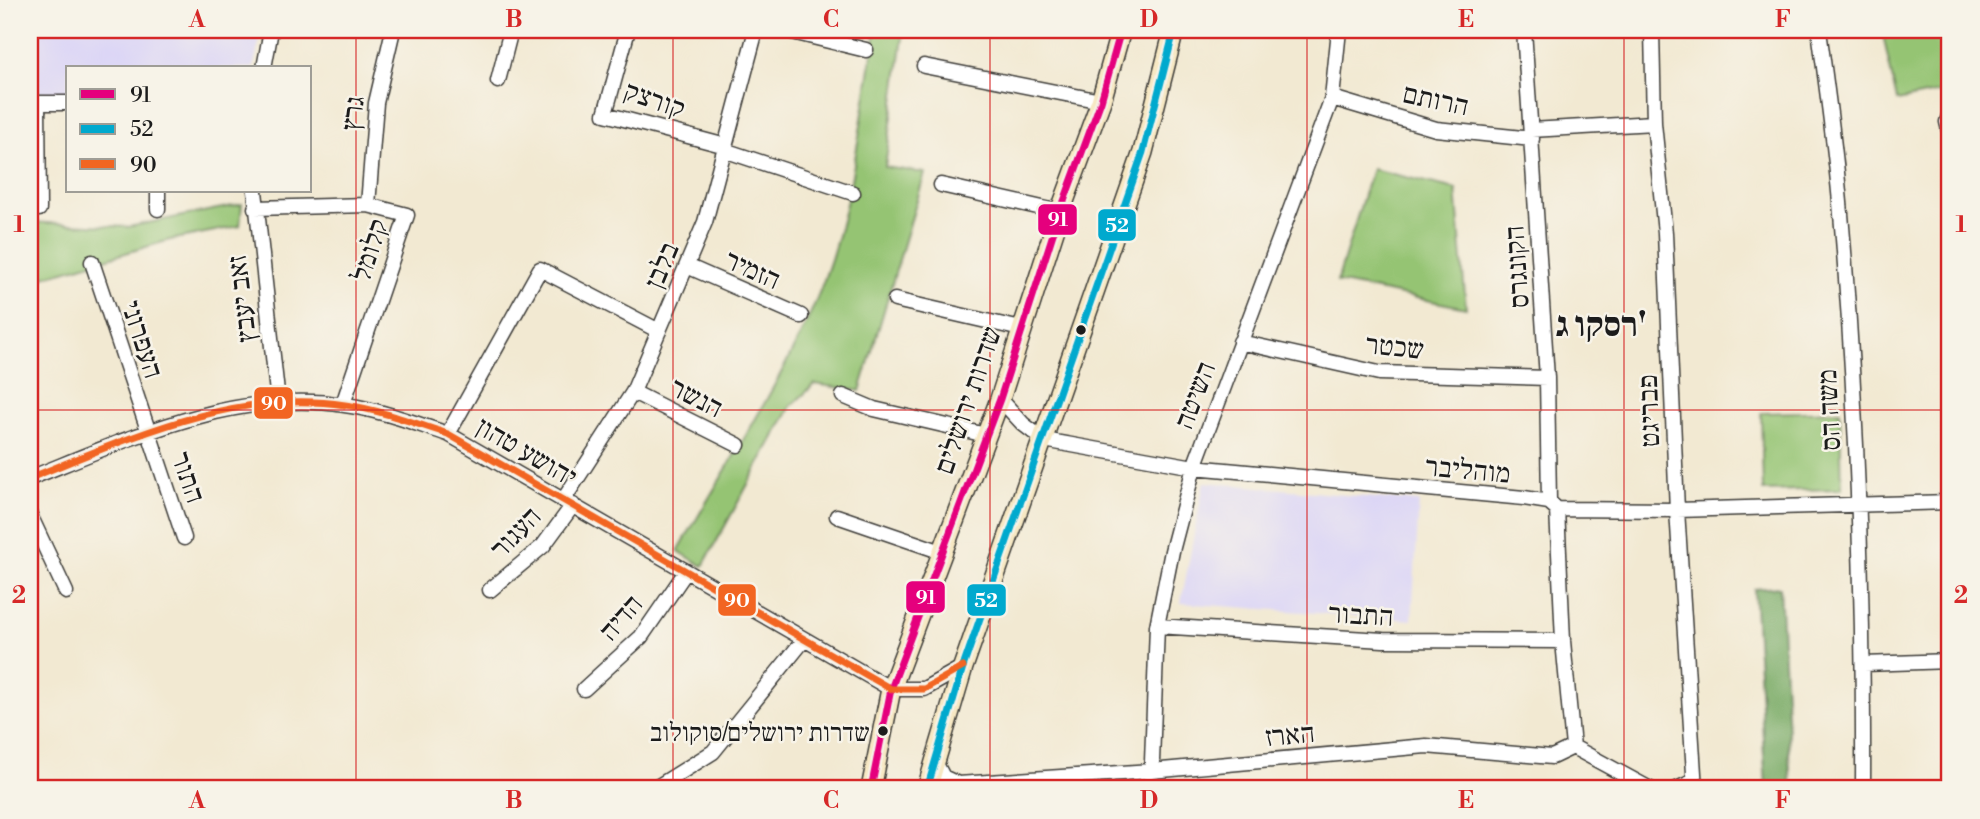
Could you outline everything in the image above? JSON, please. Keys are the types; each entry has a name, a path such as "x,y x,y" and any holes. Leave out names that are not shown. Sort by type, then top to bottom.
{"main road":[{"name":"שדרות ירושלים","path":"871,789 891,689 1000,399 1060,212 1101,101 1121,30"},
{"path":"927,789 963,667 1143,152 1174,30"}],"street":[{"path":"264,66 271,30"},
{"name":"גרץ","path":"368,205 376,103 393,30"},
{"path":"498,81 511,30"},
{"name":"קורצק","path":"628,30 606,114 725,148"},
{"name":"בלבן","path":"568,502 633,392 705,222 756,30"},
{"path":"785,30 866,50"},
{"name":"השיטה","path":"1152,789 1157,626 1172,551 1194,467 1332,98 1339,30"},
{"name":"הקונגרס","path":"1524,30 1553,505 1573,747"},
{"name":"פבריגט","path":"1652,30 1654,122 1665,233 1677,510 1695,785"},
{"name":"משה הס","path":"1819,30 1841,213 1858,503 1864,664 1863,789"},
{"path":"923,66 1101,101"},
{"name":"הרותם","path":"1332,98 1436,129 1531,134 1654,122"},
{"path":"40,209 34,103 66,103"},
{"path":"1950,113 1947,122 1950,134"},
{"path":"725,148 853,193"},
{"path":"941,185 1060,212"},
{"path":"158,192 158,209"},
{"name":"זאב יעבץ","path":"255,192 278,402"},
{"name":"קלומל","path":"255,208 368,205 407,215 343,404"},
{"name":"העפרוני","path":"92,262 148,432"},
{"name":"הזמיר","path":"687,266 801,316"},
{"path":"448,434 540,269 659,331"},
{"path":"895,300 1021,329"},
{"name":"שכטר","path":"1240,342 1379,373 1547,378"},
{"name":"הנשר","path":"633,392 738,445"},
{"path":"843,396 874,409 986,435"},
{"name":"מוהליבר","path":"1000,399 1023,424 1044,440 1194,467 1553,505 1677,510 1950,502"},
{"name":"יהושע טהון","path":"31,474 148,432 213,413 278,402 343,404 388,414 448,434 803,641 891,689"},
{"name":"התור","path":"148,432 184,538"},
{"name":"העגור","path":"490,590 543,546 568,502"},
{"path":"30,515 66,592"},
{"path":"837,516 942,552"},
{"name":"הדיה","path":"584,688 640,637 685,573"},
{"name":"התבור","path":"1157,626 1383,640 1563,641"},
{"path":"654,789 713,752 803,641"},
{"path":"1864,664 1950,661"},
{"path":"891,689 924,689 963,667"},
{"name":"הארז","path":"934,760 943,777 958,784 1151,771 1426,746 1552,757 1573,747"},
{"path":"1573,747 1650,789"},
{"path":"1677,789 1695,785"}],"shaded area":[{"path":"30,30 262,30 253,66 66,66 66,93 30,92"},
{"path":"1204,482 1419,502 1412,620 1181,603"}],"green space":[{"path":"876,30 904,30 885,167 925,173 860,391 815,384 791,406 703,566 678,551 778,378 822,285 852,177"},
{"path":"1882,30 1950,30 1950,90 1897,101"},
{"path":"1372,169 1456,189 1466,308 1337,282"},
{"path":"242,204 240,226 170,240 30,281 30,222 128,227"},
{"path":"1840,411 1842,489 1763,491 1761,413"},
{"path":"1780,587 1791,789 1766,789 1754,589"}],"transit line":[{"name":"91","path":"871,789 891,689 1000,399 1060,212 1101,101 1121,30"},
{"name":"52","path":"927,789 963,667 1143,152 1173,35"},
{"name":"90","path":"30,478 144,433 223,410 304,402 358,407 448,434 891,689 924,689 963,667"}],"place":[{"name":"שדרות ירושלים/סוקולוב","path":"883,731"}],"district":[{"name":"רסקו ג'","path":"1601,324"}]}
